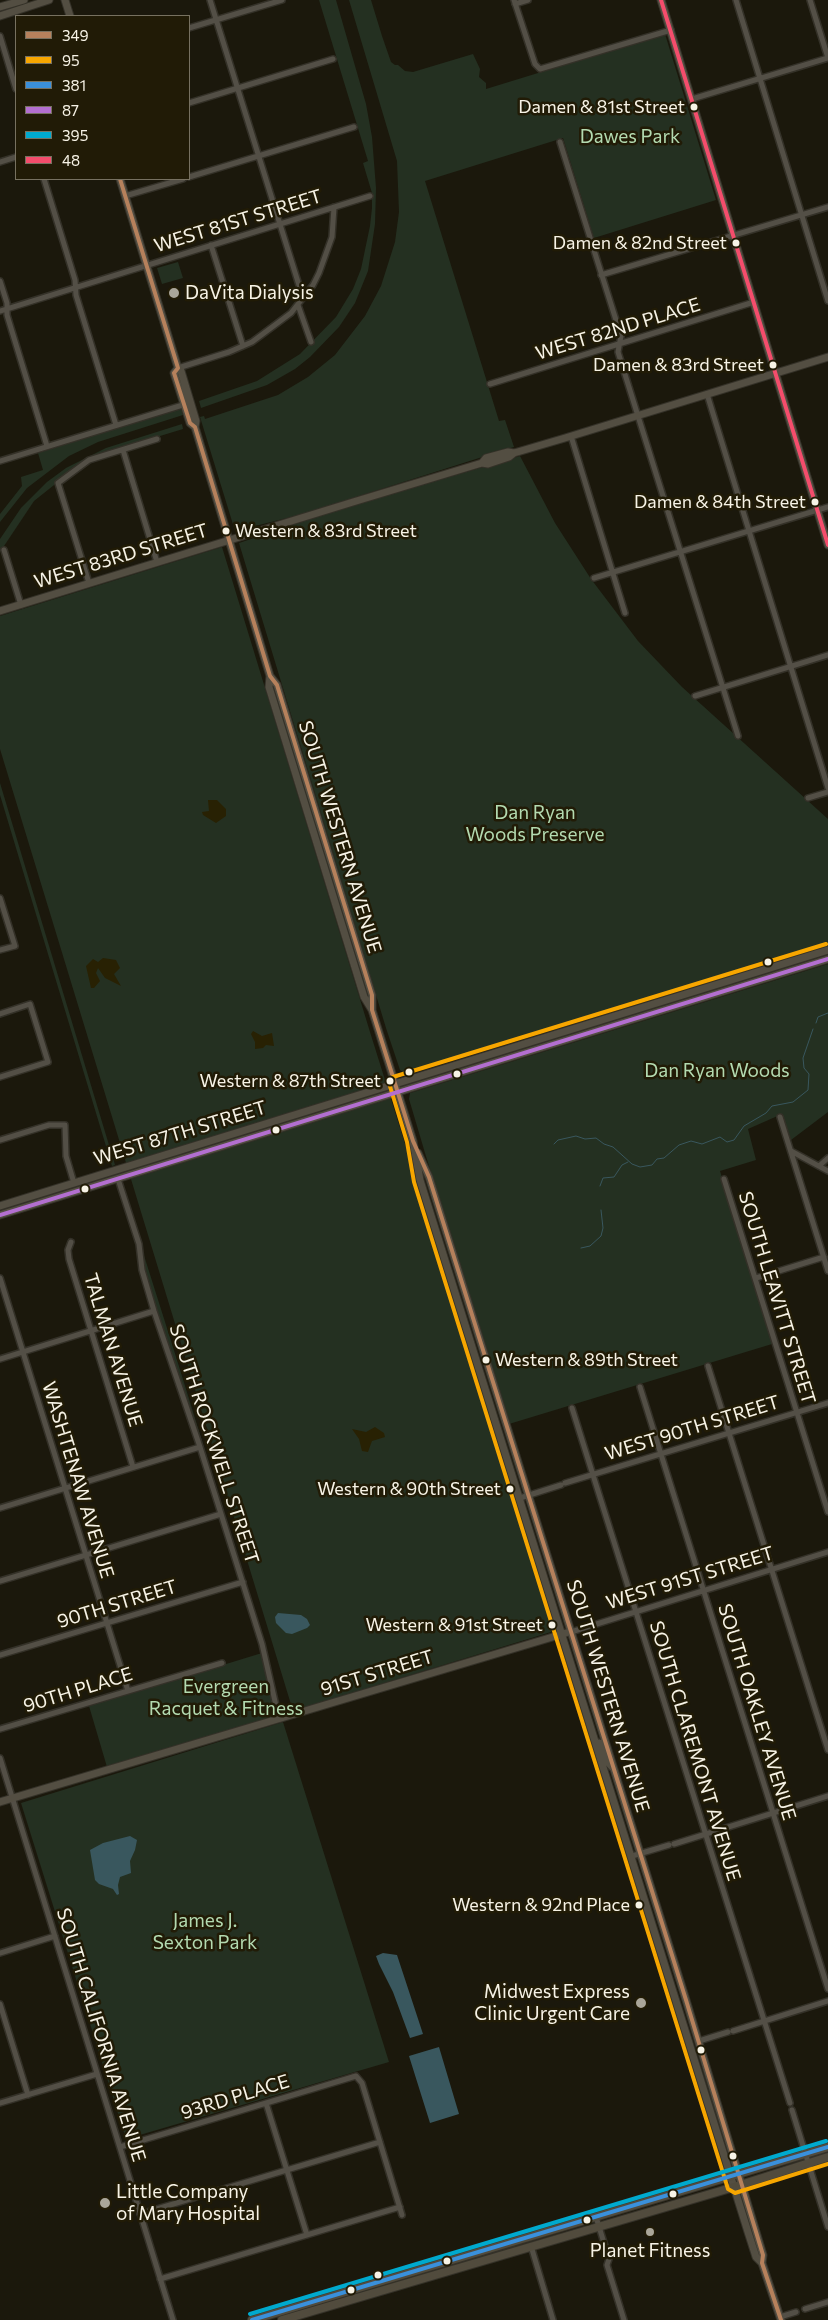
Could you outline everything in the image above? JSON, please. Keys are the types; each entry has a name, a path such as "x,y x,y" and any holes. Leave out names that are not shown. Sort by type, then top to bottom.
{"main road":[{"path":"0,7 24,0"},
{"path":"0,16 49,0"},
{"path":"65,0 70,15"},
{"path":"661,0 828,545"},
{"name":"SOUTH WESTERN AVENUE","path":"120,180 178,368 174,373 196,421 196,427 270,676 277,685 372,995 372,1010 413,1141 423,1190 632,1856 730,2176 756,2257 762,2263"},
{"name":"WEST 83RD STREET","path":"0,611 482,463 486,458 508,452 514,453 828,357"},
{"name":"WEST 87TH STREET","path":"0,1206 828,950"},
{"name":"WEST 87TH STREET","path":"0,1215 828,959"},
{"name":"SOUTH WESTERN AVENUE","path":"413,1141 429,1177 614,1768 739,2173 763,2255 762,2263 780,2319"},
{"path":"41,1193 43,1202"},
{"name":"WEST 91ST STREET","path":"562,1634 571,1632"},
{"name":"91ST STREET","path":"0,1802 562,1634"},
{"path":"590,1727 606,1760 614,1768"},
{"path":"252,2320 273,2317 828,2147"},
{"path":"282,2320 734,2187 828,2157"}],"street":[{"path":"210,0 303,298"},
{"path":"190,28 282,0"},
{"path":"528,0 514,2 535,64 540,70 670,30"},
{"path":"736,0 828,301"},
{"path":"692,99 828,58 810,0"},
{"path":"0,36 15,86"},
{"path":"190,103 333,59"},
{"path":"190,177 354,127"},
{"path":"560,142 620,336 618,352 738,736"},
{"path":"0,162 15,157"},
{"path":"44,180 116,426"},
{"path":"125,196 180,180"},
{"name":"WEST 81ST STREET","path":"0,312 370,196"},
{"path":"178,368 243,346 270,330 298,304 319,273 328,250 334,224 334,207"},
{"path":"601,275 828,207"},
{"path":"212,245 243,346"},
{"path":"0,281 47,446"},
{"name":"WEST 82ND PLACE","path":"490,384 754,302"},
{"path":"298,304 311,342"},
{"path":"707,394 828,790 808,798"},
{"path":"0,461 187,403"},
{"path":"571,436 625,613"},
{"path":"89,583 58,483 89,460 157,439"},
{"path":"123,450 157,562"},
{"path":"594,578 828,507"},
{"path":"4,550 20,605"},
{"path":"695,696 828,656"},
{"path":"0,898 14,946 0,950"},
{"path":"0,1014 30,1004 48,1062 0,1077"},
{"path":"780,1117 828,1271"},
{"path":"0,1140 49,1125 64,1126 66,1130 66,1156 74,1183"},
{"path":"791,1151 828,1171"},
{"path":"819,1166 828,1158"},
{"name":"SOUTH ROCKWELL STREET","path":"118,1179 139,1244 142,1270 154,1311 200,1446 262,1644 279,1719"},
{"name":"SOUTH LEAVITT STREET","path":"724,1179 828,1512"},
{"name":"TALMAN AVENUE","path":"71,1242 68,1250 69,1259 133,1467"},
{"path":"756,1278 824,1257"},
{"name":"WASHTENAW AVENUE","path":"0,1278 128,1691"},
{"path":"0,1359 154,1311"},
{"path":"708,1366 828,1750"},
{"name":"SOUTH OAKLEY AVENUE","path":"640,1387 828,1989"},
{"name":"WEST 90TH STREET","path":"520,1498 828,1402"},
{"name":"SOUTH CLAREMONT AVENUE","path":"572,1408 790,2103"},
{"path":"0,1508 200,1446"},
{"path":"0,1581 221,1514"},
{"name":"WEST 91ST STREET","path":"571,1632 828,1552"},
{"name":"90TH STREET","path":"0,1655 243,1582"},
{"name":"90TH PLACE","path":"0,1729 222,1663"},
{"name":"SOUTH CALIFORNIA AVENUE","path":"0,1758 173,2320"},
{"path":"632,1856 828,1796"},
{"path":"0,1953 55,1936"},
{"path":"699,2041 828,2001"},
{"path":"0,2004 28,2095"},
{"path":"0,2103 97,2074"},
{"name":"93RD PLACE","path":"120,2147 352,2077 358,2077 380,2142"},
{"path":"266,2103 307,2235"},
{"path":"792,2110 828,2228"},
{"path":"140,2214 380,2142 402,2215"},
{"path":"160,2279 400,2207"},
{"path":"596,2217 609,2259 606,2266 624,2320"},
{"path":"531,2246 553,2320"},
{"path":"805,2309 828,2302"},
{"path":"780,2319 796,2312"}],"green space":[{"path":"319,0 336,0 366,104 372,137 376,188 375,224 368,271 355,303 339,327 310,357 295,369 267,385 201,408 199,401 257,381 300,354 336,317 353,289 361,269 372,208 372,193 363,163 368,161"},
{"name":"Dawes Park","path":"349,0 371,0 391,62 395,65 398,65 405,71 413,72 473,54 480,69 479,77 486,83 486,89 665,34 716,200 594,238 563,138 425,181 499,421 505,420 514,447 299,515 235,531 200,417 204,416 205,419 278,395 308,377 335,355 365,316 381,286 395,242 399,212 397,161"},
{"path":"178,262 183,278 162,284 157,268"},
{"path":"181,408 183,415 98,442 69,456 27,488 0,522 0,514 22,486 21,477 43,470 38,453"},
{"path":"182,424 183,429 88,458 34,501 0,552 0,539 21,508 47,482 66,468 106,448"},
{"name":"Dan Ryan Woods Preserve","path":"520,456 555,523 591,579 638,641 682,687 828,819 828,945 405,1074 400,1070 386,1028 239,543 334,511"},
{"path":"222,547 370,1032 556,1626 551,1632 293,1711 0,749 0,616"},
{"path":"272,686 274,686 368,996 362,980"},
{"path":"0,783 115,1165 112,1166 0,795"},
{"name":"Dan Ryan Woods","path":"828,964 828,1112 791,1140 782,1114 748,1129 756,1160 720,1171 769,1325 772,1344 509,1424 425,1153 409,1099 410,1093"},
{"path":"716,988 702,995 521,1050 520,1048"},
{"path":"141,1246 234,1544 156,1310 144,1269"},
{"name":"Evergreen Racquet & Fitness","path":"262,1653 275,1712 274,1717 107,1767 89,1706"},
{"name":"James J. Sexton Park","path":"283,1722 389,2062 126,2139 21,1803"}],"sand":[{"path":"208,800 217,800 226,809 226,816 216,823 203,815 202,812 209,811"},
{"path":"103,958 116,960 120,968 114,974 121,986 105,978 98,968 96,973 100,981 94,988 91,988 86,966 93,959 98,962"},
{"path":"253,1031 262,1036 272,1033 274,1046 266,1045 263,1048 255,1049 255,1042 251,1034"},
{"path":"375,1427 384,1433 385,1437 372,1441 368,1452 362,1451 359,1439 352,1429 366,1432"}],"water":[{"path":"278,1613 301,1615 307,1619 310,1625 292,1634 286,1633 276,1623 275,1617"},
{"path":"130,1836 137,1840 130,1861 131,1873 120,1877 118,1885 119,1894 117,1895 113,1889 99,1884 95,1880 90,1850 103,1843"},
{"path":"383,1953 397,1955 423,2034 410,2038 393,1992 376,1956"},
{"path":"439,2047 459,2114 430,2123 409,2056"}],"waterway":[{"path":"816,1023 818,1017 828,1013"},
{"path":"554,1144 558,1140 576,1136 585,1139 596,1138 604,1144 613,1147 632,1164 640,1167 652,1165 657,1159 664,1158 679,1145 691,1141 702,1144 720,1137 727,1142 734,1140 744,1126 766,1113 772,1106 793,1102 808,1090 809,1074 804,1068 803,1058 813,1029"},
{"path":"600,1186 603,1178 614,1177 622,1165 628,1162"},
{"path":"581,1248 590,1246 601,1236 603,1228 601,1210"}],"transit line":[{"name":"48","path":"661,0 828,545"},
{"name":"349","path":"120,180 178,368 174,373 190,423 195,427 270,676 277,685 372,995 372,1010 413,1141 429,1177 686,2000 763,2255 762,2263 781,2320"},
{"name":"95","path":"826,944 393,1077 389,1083 407,1142 414,1182 728,2189 735,2193 828,2164"},
{"name":"87","path":"0,1215 828,959"},
{"name":"395","path":"250,2314 826,2141"},
{"name":"381","path":"252,2320 828,2147"}],"place":[{"name":"Damen & 81st Street","path":"694,107"},
{"name":"Damen & 82nd Street","path":"736,243"},
{"name":"DaVita Dialysis","path":"174,293"},
{"name":"Damen & 83rd Street","path":"773,365"},
{"name":"Damen & 84th Street","path":"815,502"},
{"name":"Western & 83rd Street","path":"226,531"},
{"name":"Western & 87th Street","path":"390,1081"},
{"name":"Western & 89th Street","path":"486,1360"},
{"name":"Western & 90th Street","path":"510,1489"},
{"name":"Western & 91st Street","path":"552,1625"},
{"name":"Western & 92nd Place","path":"639,1905"},
{"name":"Midwest Express Clinic Urgent Care","path":"641,2003"},
{"name":"Little Company of Mary Hospital","path":"105,2203"},
{"name":"Planet Fitness","path":"650,2232"}]}
